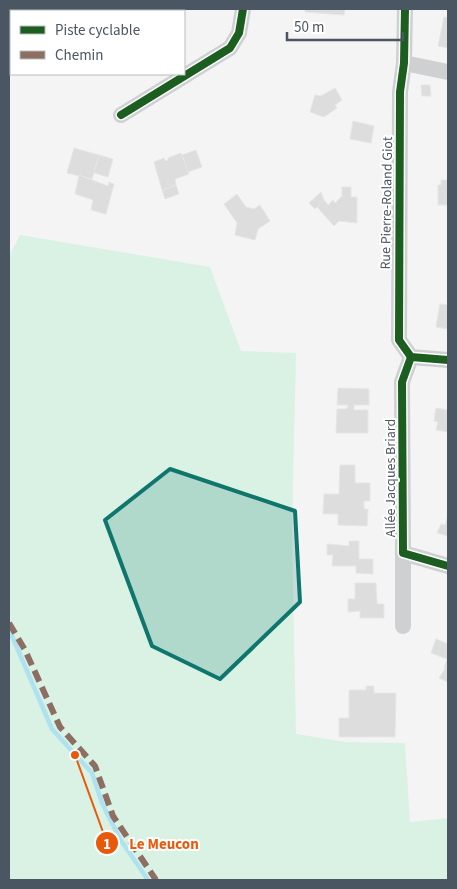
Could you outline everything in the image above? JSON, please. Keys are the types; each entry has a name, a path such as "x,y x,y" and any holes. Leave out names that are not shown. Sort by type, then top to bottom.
{"street":[{"path":"121,116 230,48 239,33 243,9"},
{"name":"Rue Pierre-Roland Giot","path":"405,9 404,63 400,92 398,326 399,340 411,357"},
{"path":"404,63 448,72"},
{"path":"411,357 448,360"},
{"name":"Allée Jacques Briard","path":"403,626 402,382 411,357"},
{"name":"Allée Jacques Briard","path":"403,553 448,566"}],"highlighted area":[{"path":"170,469 295,511 300,602 220,679 152,646 105,520"}],"green space":[{"path":"20,235 210,267 241,351 296,353 292,528 296,734 346,742 405,743 410,822 448,818 448,880 9,880 9,256"}],"building":[{"path":"305,9 345,9 344,15 305,12"},
{"path":"444,17 448,18 448,48 438,46"},
{"path":"421,85 430,85 431,96 422,96"},
{"path":"335,88 342,100 335,105 337,108 324,117 310,112 315,95 321,96"},
{"path":"353,121 374,126 371,143 350,139"},
{"path":"74,148 99,155 92,179 67,173"},
{"path":"196,150 202,167 188,172 182,155"},
{"path":"181,153 189,174 175,179 176,185 162,190 154,162 164,158 165,161 168,160 168,158"},
{"path":"99,155 113,159 108,177 94,173"},
{"path":"448,173 448,205 438,205 438,185 441,185 441,180 447,180"},
{"path":"79,175 108,186 109,182 114,184 106,214 91,210 93,200 75,194"},
{"path":"176,185 179,194 165,199 162,190"},
{"path":"342,187 351,187 351,197 357,197 357,223 339,221 334,226 317,207 324,200 328,205 333,200 335,203 342,196"},
{"path":"321,192 324,200 315,209 309,203"},
{"path":"237,194 246,207 254,209 260,205 270,221 258,229 255,240 235,235 237,223 224,204"},
{"path":"440,304 448,305 448,329 436,327"},
{"path":"338,388 369,389 369,405 354,405 354,410 368,410 368,433 336,433 337,409 347,409 348,405 337,405"},
{"path":"436,408 448,410 448,432 436,430 438,422 434,421"},
{"path":"340,465 355,465 355,483 370,483 370,501 364,501 364,509 368,509 367,526 338,525 338,514 323,514 324,494 339,494"},
{"path":"448,515 448,536 437,533 441,524 445,525"},
{"path":"349,541 359,541 359,559 373,559 373,574 356,573 356,566 332,566 333,555 327,555 327,544 349,546"},
{"path":"355,583 376,583 377,604 384,604 384,618 360,618 360,611 348,612 348,599 355,599"},
{"path":"436,639 448,644 448,664 446,669 444,668 447,659 431,653"},
{"path":"448,664 448,682 439,678"},
{"path":"366,686 374,686 374,693 396,693 395,737 339,737 339,718 349,718 349,690 366,690"}],"waterway":[{"path":"9,629 52,729 92,773 102,803 120,839 148,880"}],"marked path":[{"path":"9,623 25,650 60,727 95,766 113,816 156,880"}],"cycle path":[{"path":"121,115 230,48 239,33 243,9"},
{"path":"405,9 404,63 400,92 399,340 411,357 448,360"},
{"path":"411,357 402,382 403,553 448,566"}],"place":[{"name":"Le Meucon","path":"75,755"}]}
